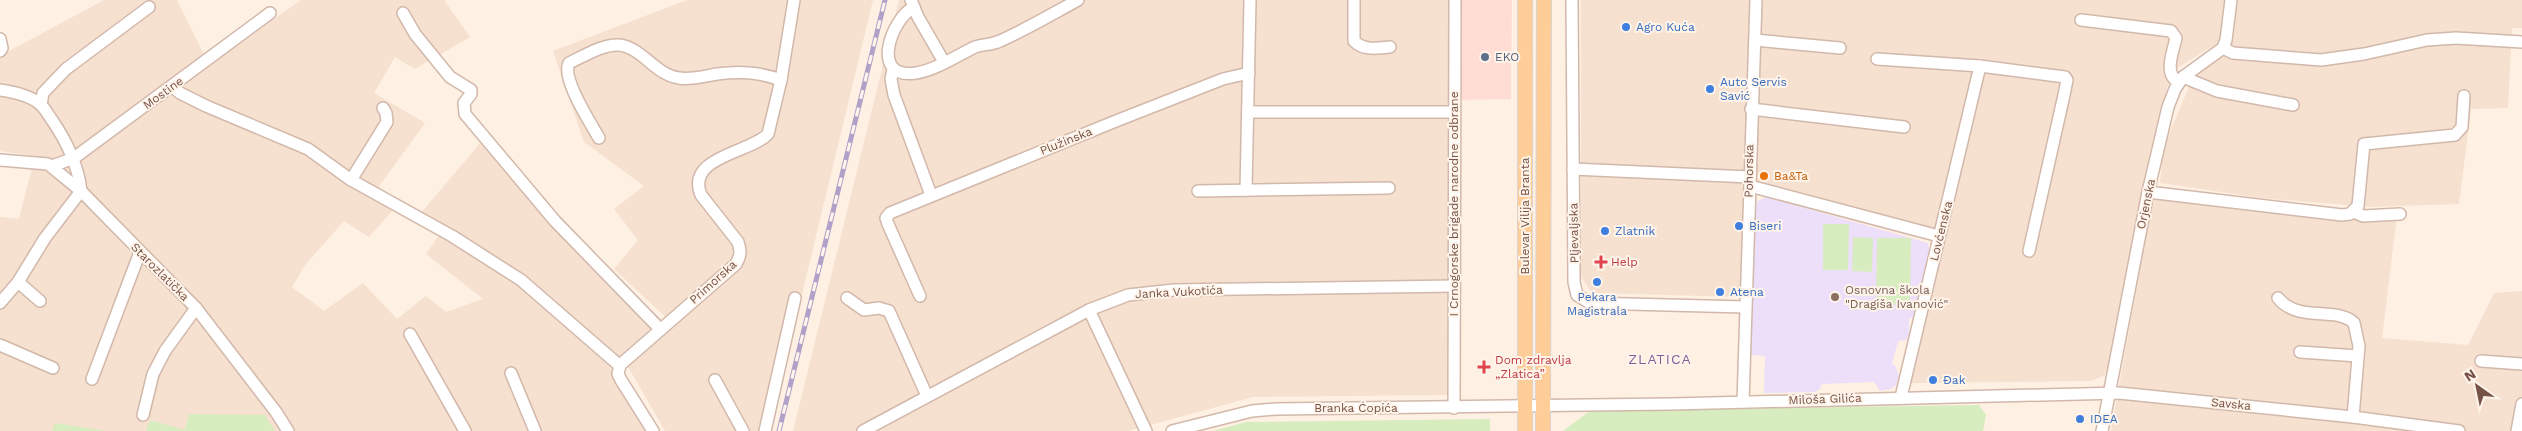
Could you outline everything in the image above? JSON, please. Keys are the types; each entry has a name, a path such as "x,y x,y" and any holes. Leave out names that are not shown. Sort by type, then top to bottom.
{"main road":[{"name":"Bulevar Vilija Branta","path":"1525,0 1525,431"},
{"name":"Bulevar Vilija Branta","path":"1543,431 1544,0"}],"street":[{"name":"Primorska","path":"620,366 626,358 736,264 740,257 741,250 738,242 701,194 698,187 699,178 706,166 766,137 781,80 794,0"},
{"path":"944,62 913,4 903,18 888,47 887,58 893,69 902,74 917,73 944,62 978,46 999,42 1078,0"},
{"path":"1246,190 1250,0"},
{"path":"1354,0 1354,42 1360,47 1390,48"},
{"name":"I Crnogorske brigade narodne odbrane","path":"1454,408 1455,0"},
{"name":"Pljevaljska","path":"1572,0 1572,168 1575,290 1581,300 1590,303 1745,307"},
{"name":"Pohorska","path":"1743,402 1756,0"},
{"path":"2181,79 2223,48 2226,40 2231,0"},
{"path":"41,105 43,93 66,69 150,7"},
{"name":"Mostine","path":"52,166 74,158 270,13"},
{"path":"403,13 415,34 450,77 471,90 471,94 464,103 465,114 555,221 660,329"},
{"path":"2081,20 2171,31 2176,38 2170,73 2174,80 2181,79 2217,91 2293,105"},
{"path":"2223,48 2233,53 2322,60 2373,52 2427,40 2456,38 2522,42"},
{"path":"0,39 2,48 0,50"},
{"path":"1755,40 1840,48"},
{"path":"598,138 571,88 566,72 569,62 606,47 618,45 627,47 664,74 679,78 725,73 759,72 781,80"},
{"path":"1877,59 1980,66 2060,75 2067,80 2029,251"},
{"name":"Lovćenska","path":"1901,397 1980,66"},
{"path":"893,69 891,79 894,95 931,195"},
{"name":"Plužinska","path":"920,296 888,224 887,216 931,195 1223,79 1249,73"},
{"name":"Orjenska","path":"2102,431 2108,394 2114,377 2148,192 2168,108 2181,79"},
{"path":"173,86 180,93 206,106 308,149 351,180 452,236 521,280 620,366 621,380 653,431"},
{"path":"0,90 18,93 41,105 62,134 74,158 81,191 45,238 18,282 0,303"},
{"path":"2354,212 2359,200 2364,144 2455,135 2462,127 2464,96"},
{"path":"351,180 387,122 383,108"},
{"path":"1751,109 1904,127"},
{"path":"1249,112 1454,112"},
{"path":"0,160 40,162 52,166"},
{"name":"Starozlatička","path":"52,166 81,191 196,308 260,390 288,431"},
{"path":"1572,168 1750,181 1940,236"},
{"path":"1198,191 1389,188"},
{"path":"2148,192 2342,215 2354,212 2363,216 2400,214"},
{"path":"92,379 140,252"},
{"path":"18,282 40,301"},
{"name":"Janka Vukotića","path":"863,431 1089,310 1128,294 1174,290 1454,286"},
{"path":"765,431 795,298"},
{"path":"847,298 864,310 879,308 889,311 927,396"},
{"path":"2278,298 2287,307 2297,311 2347,317 2351,320 2358,331 2354,417"},
{"path":"143,415 153,374 165,351 196,308"},
{"path":"1089,310 1146,431"},
{"path":"410,334 465,431"},
{"path":"0,345 53,368"},
{"path":"2300,352 2358,356"},
{"path":"2482,361 2522,364"},
{"path":"511,373 535,431"},
{"path":"715,380 743,431"},
{"name":"Savska","path":"2108,394 2119,392 2354,417 2459,431"},
{"name":"Miloša Gilića","path":"1543,406 2108,394"},
{"path":"2517,431 2522,404"},
{"name":"Branka Ćopića","path":"1172,431 1260,410 1543,406"}],"shaded area":[{"path":"104,0 177,0 209,65 301,0 444,0 470,37 415,69 395,57 374,93 425,123 372,196 394,209 369,237 344,221 305,265 292,287 324,311 363,283 397,319 426,296 446,312 483,299 426,254 443,230 421,213 481,142 557,230 657,322 613,367 652,431 0,431 0,217 19,219 35,156 0,151 0,56"},
{"path":"687,0 873,0 769,431 665,431 627,365 673,324 614,269 638,240 614,209 644,186 584,142 553,51"},
{"path":"899,0 1451,0 1448,395 1253,397 1128,431 793,431"},
{"path":"1459,0 1512,0 1511,99 1459,100"},
{"path":"1581,0 1752,0 1741,297 1592,293 1581,277"},
{"path":"1759,0 2228,0 2221,41 2171,72 2145,186 2109,366 2104,376 2091,381 1909,383 1946,234 1753,183"},
{"path":"2236,0 2522,0 2522,28 2512,28 2508,108 2471,109 2459,204 2369,207 2262,198 2160,183 2163,148 2198,66 2228,50"},
{"path":"2153,196 2397,215 2382,338 2468,345 2494,293 2522,291 2522,431 2111,431"},
{"name":"Osnovna škola \"Dragiša Ivanović\"","path":"1766,197 1928,243 1929,250 1913,318 1909,318 1909,335 1906,340 1898,341 1892,364 1895,365 1899,376 1896,385 1891,389 1880,391 1874,382 1822,384 1819,390 1814,392 1764,393 1765,356 1751,355 1755,206 1758,201"}],"green space":[{"path":"1823,224 1849,224 1848,270 1823,270"},
{"path":"1853,237 1873,238 1872,272 1852,271"},
{"path":"1877,238 1911,238 1910,305 1876,304"},
{"path":"1979,405 1986,415 1983,431 1563,431 1590,411"},
{"path":"189,414 265,415 275,431 146,431 150,420 185,430"},
{"path":"1490,419 1490,431 1213,431 1246,422"},
{"path":"55,423 107,431 52,431"}],"railway":[{"path":"779,431 885,0"}],"place":[{"name":"Agro Kuća","path":"1626,27"},
{"name":"EKO","path":"1485,57"},
{"name":"Auto Servis Savić","path":"1710,89"},
{"name":"Ba&Ta","path":"1764,176"},
{"name":"Biseri","path":"1739,226"},
{"name":"Zlatnik","path":"1605,231"},
{"name":"Help","path":"1601,262"},
{"name":"Pekara Magistrala","path":"1597,282"},
{"name":"Atena","path":"1720,292"},
{"name":"Osnovna škola \"Dragiša Ivanović\"","path":"1835,297"},
{"name":"Dom zdravlja „Zlatica”","path":"1484,367"},
{"name":"Đak","path":"1933,380"},
{"name":"IDEA","path":"2080,419"}],"district":[{"name":"ZLATICA","path":"1660,359"}]}
